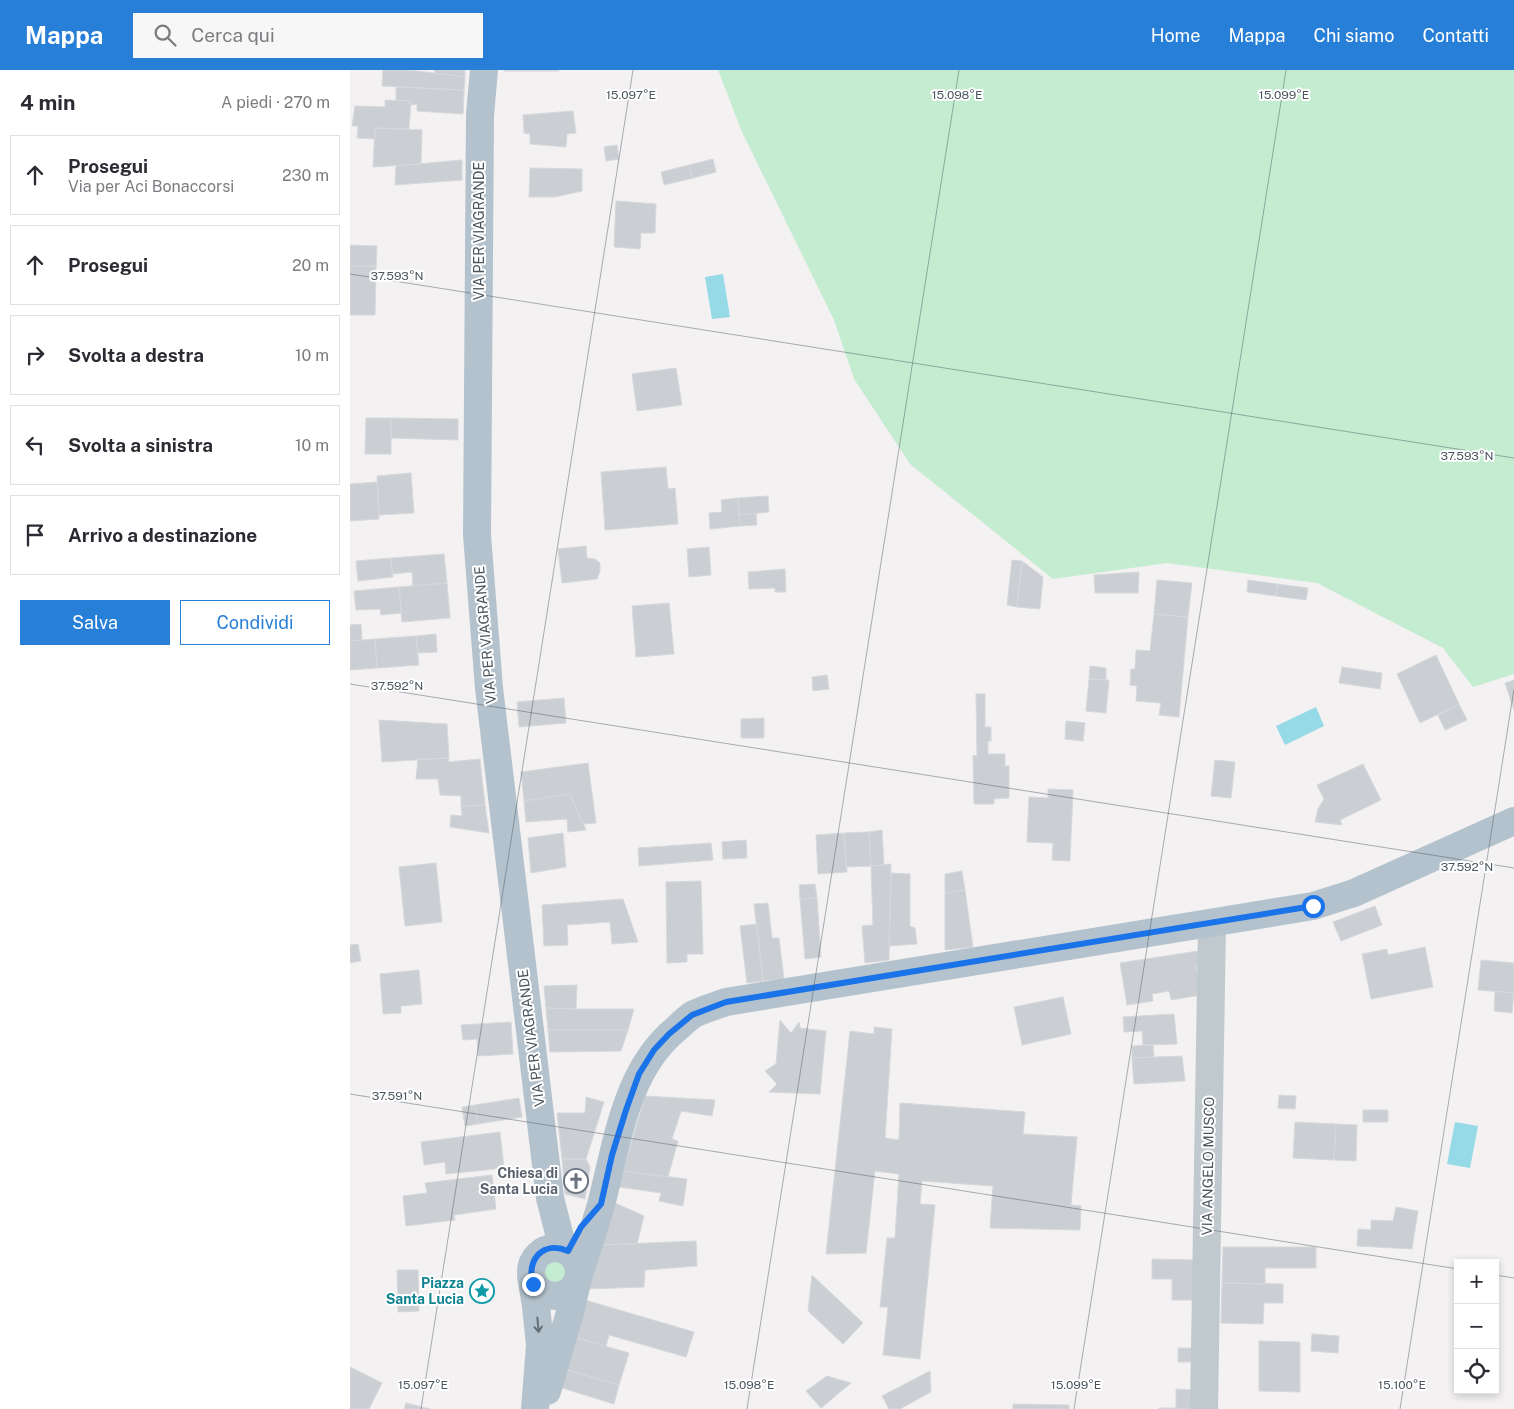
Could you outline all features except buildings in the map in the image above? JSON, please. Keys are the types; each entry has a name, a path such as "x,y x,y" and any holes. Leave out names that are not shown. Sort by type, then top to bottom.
{"main road":[{"name":"VIA PER VIAGRANDE","path":"484,70 480,115 477,535 489,688 550,1198 560,1264 536,1306 540,1346 534,1409"},
{"path":"541,1409 562,1344 560,1264 581,1227 601,1204 612,1155 639,1074 654,1050 669,1034 692,1015 726,1002 1313,906 1354,893 1514,821"}],"street":[{"name":"VIA ANGELO MUSCO","path":"1204,1409 1212,923"}],"green space":[{"path":"718,70 1514,70 1514,674 1473,687 1443,648 1317,583 1167,563 1053,579 910,464 854,379 834,320 742,132"},
{"path":"554,1259 564,1260 570,1267 562,1286 550,1284 544,1277 545,1267 548,1262"}],"water":[{"path":"723,274 730,317 712,319 705,277"},
{"path":"1316,707 1324,726 1285,745 1276,726"},
{"path":"1455,1122 1478,1126 1470,1168 1447,1164"}],"place":[{"name":"Chiesa di Santa Lucia","path":"576,1181"},
{"name":"Piazza Santa Lucia","path":"482,1291"}],"route":[{"path":"533,1284 531,1269 536,1257 548,1249 555,1248 568,1251 581,1227 601,1204 612,1155 639,1074 654,1050 669,1034 692,1015 726,1002 1313,906"}]}
